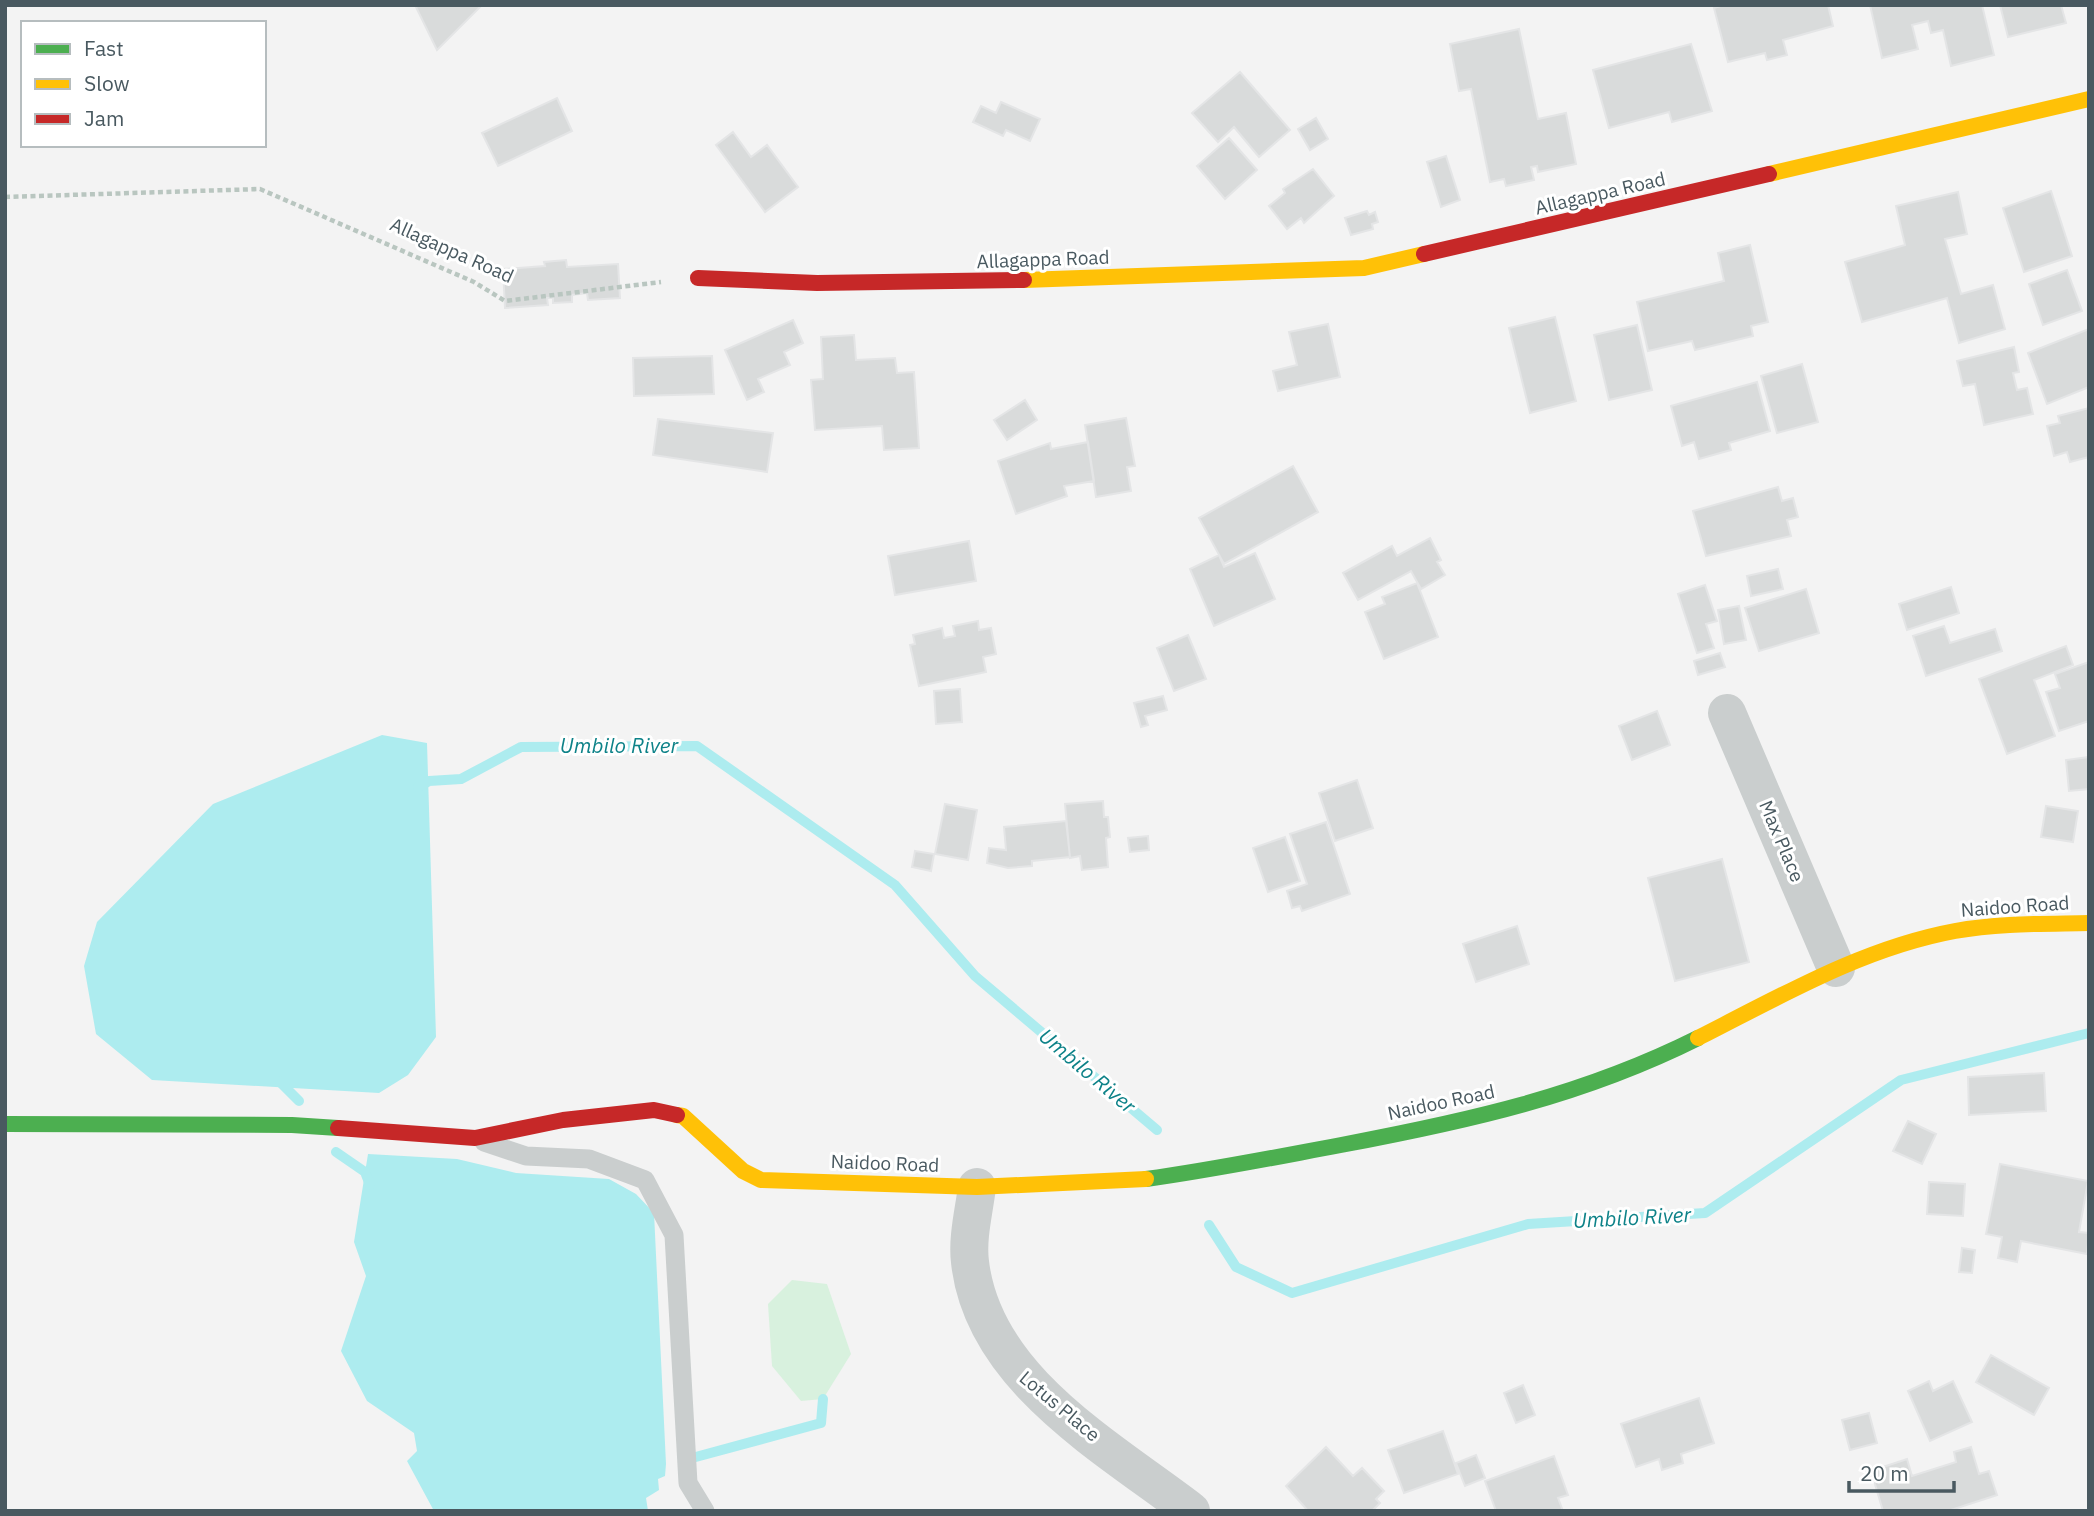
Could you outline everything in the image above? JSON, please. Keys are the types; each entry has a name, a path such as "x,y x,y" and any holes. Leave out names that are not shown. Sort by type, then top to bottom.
{"street":[{"name":"Allagappa Road","path":"698,278 817,283 979,282 1364,268 2089,99"},
{"name":"Max Place","path":"1727,713 1836,968"},
{"name":"Naidoo Road","path":"5,1124 292,1125 475,1138 564,1120 654,1110 683,1116 752,1177 977,1187 1164,1178 1468,1121 1592,1085 1683,1045 1836,968 1890,948 1954,931 1999,925 2089,923"},
{"name":"Lotus Place","path":"977,1187 970,1243 976,1289 991,1331 1011,1363 1040,1393 1191,1511"}],"lane":[{"path":"475,1138 526,1156 589,1159 645,1180 674,1235 688,1483 705,1511"}],"path":[{"name":"Allagappa Road","path":"5,197 260,189 474,282 505,301 698,278"}],"green space":[{"path":"792,1280 827,1284 851,1354 823,1399 801,1401 772,1366 768,1304"}],"water":[{"path":"382,735 427,743 436,1037 408,1075 379,1093 152,1080 96,1034 84,966 97,922 213,804"},
{"path":"368,1154 457,1159 516,1173 609,1179 636,1194 654,1213 666,1464 665,1476 658,1479 659,1490 646,1498 648,1511 434,1511 407,1461 417,1451 414,1433 367,1401 341,1351 366,1276 354,1242"}],"building":[{"path":"415,5 480,5 481,6 437,50"},
{"path":"1724,5 1828,5 1833,26 1783,40 1787,55 1767,60 1765,53 1728,62 1714,8"},
{"path":"1870,5 1982,5 1994,55 1951,66 1943,30 1931,33 1928,21 1912,25 1918,49 1882,58"},
{"path":"2000,5 2061,5 2066,23 2008,37"},
{"path":"1519,29 1538,119 1566,113 1576,164 1538,172 1537,166 1531,167 1534,180 1506,186 1504,179 1490,182 1471,89 1459,91 1450,44"},
{"path":"1691,44 1712,111 1672,122 1669,112 1609,128 1593,70"},
{"path":"1240,72 1290,130 1259,157 1234,127 1218,142 1192,113"},
{"path":"557,98 572,131 498,166 482,133"},
{"path":"1001,102 1040,119 1030,141 1006,130 1003,136 973,122 981,106 996,113"},
{"path":"1316,118 1328,139 1310,150 1298,129"},
{"path":"733,132 751,157 767,145 798,187 765,212 716,145"},
{"path":"1229,138 1257,170 1225,199 1197,166"},
{"path":"1446,156 1460,200 1441,207 1427,162"},
{"path":"1313,169 1334,196 1304,223 1301,218 1287,229 1269,206 1285,193 1283,189"},
{"path":"2051,191 2072,256 2024,272 2003,208"},
{"path":"1958,192 1967,234 1945,239 1961,294 1993,285 2005,329 1959,343 1947,298 1862,322 1845,262 1905,245 1896,206"},
{"path":"1367,211 1369,215 1375,212 1378,222 1372,224 1373,229 1351,235 1345,218"},
{"path":"1750,245 1768,322 1751,326 1753,336 1695,350 1692,341 1648,351 1637,302 1724,281 1718,253"},
{"path":"566,260 567,267 618,264 620,298 588,300 587,293 572,295 572,302 553,303 553,298 547,298 548,305 505,308 503,269 545,266 544,262"},
{"path":"2067,270 2082,311 2043,325 2029,284"},
{"path":"1555,317 1576,401 1530,413 1509,328"},
{"path":"793,320 803,343 784,352 790,365 758,379 764,392 747,400 725,350"},
{"path":"1328,324 1340,377 1278,391 1273,371 1297,365 1289,332"},
{"path":"1637,325 1652,390 1609,400 1594,335"},
{"path":"2089,329 2089,387 2047,404 2028,353"},
{"path":"854,335 856,360 895,358 897,373 914,372 919,448 884,450 882,426 815,430 811,380 823,379 821,337"},
{"path":"2014,347 2019,372 2013,373 2017,390 2027,388 2033,414 1984,425 1975,384 1963,386 1957,361"},
{"path":"712,356 714,394 634,396 633,358"},
{"path":"1802,364 1818,422 1777,433 1761,376"},
{"path":"1757,382 1770,431 1729,443 1731,450 1699,459 1694,442 1682,446 1671,406"},
{"path":"1025,400 1037,420 1007,440 994,420"},
{"path":"2089,408 2089,457 2070,462 2067,452 2054,456 2047,426 2060,423 2058,416"},
{"path":"1126,418 1135,466 1127,467 1131,491 1096,497 1085,425"},
{"path":"658,419 773,433 767,472 653,455"},
{"path":"1088,442 1094,481 1064,486 1067,496 1016,514 998,461 1050,443 1051,449"},
{"path":"1293,466 1318,512 1224,564 1199,518"},
{"path":"1778,487 1782,501 1793,498 1798,517 1787,520 1791,536 1706,556 1693,511"},
{"path":"1430,538 1441,560 1437,562 1445,575 1421,589 1411,571 1358,600 1343,573 1392,546 1397,556"},
{"path":"969,541 976,581 895,595 888,556"},
{"path":"1255,553 1275,599 1214,626 1190,569 1219,555 1224,567"},
{"path":"1778,569 1783,589 1751,596 1747,576"},
{"path":"1417,583 1438,637 1384,659 1365,612 1385,604 1382,597"},
{"path":"1705,585 1717,621 1706,624 1714,648 1697,653 1678,594"},
{"path":"1951,587 1959,613 1907,630 1899,604"},
{"path":"1806,589 1819,633 1759,651 1745,608"},
{"path":"1739,606 1746,640 1724,644 1718,610"},
{"path":"978,621 979,630 991,628 996,654 983,657 986,672 919,686 910,645 915,644 913,635 942,628 944,638 955,636 953,626"},
{"path":"1944,626 1950,643 1995,629 2002,651 1926,676 1913,636"},
{"path":"1188,635 1206,679 1174,691 1157,648"},
{"path":"2066,646 2073,665 2034,680 2055,736 2007,754 1979,679"},
{"path":"1720,653 1725,667 1698,675 1694,661"},
{"path":"2089,662 2089,721 2059,731 2046,692 2060,688 2055,674"},
{"path":"960,689 962,722 936,724 934,691"},
{"path":"1163,696 1167,710 1145,716 1148,725 1141,727 1134,703"},
{"path":"1657,711 1670,745 1632,760 1619,726"},
{"path":"2089,757 2089,789 2069,791 2066,760"},
{"path":"1357,780 1373,828 1335,841 1319,793"},
{"path":"1103,801 1110,837 1106,838 1108,867 1082,870 1080,856 1070,858 1065,804"},
{"path":"945,804 977,810 968,860 935,854"},
{"path":"2046,806 2078,811 2073,842 2041,837"},
{"path":"1066,821 1070,857 1032,861 1032,866 1008,868 987,863 989,848 1006,850 1004,827"},
{"path":"1326,822 1350,894 1302,911 1300,906 1292,908 1287,891 1307,884 1290,834"},
{"path":"1148,836 1149,850 1130,852 1128,838"},
{"path":"1285,837 1300,881 1268,892 1253,848"},
{"path":"915,851 934,854 931,871 912,867"},
{"path":"1722,859 1749,962 1675,981 1648,878"},
{"path":"1517,926 1529,964 1476,982 1463,944"},
{"path":"2044,1073 2046,1111 1969,1115 1968,1077"},
{"path":"1908,1121 1936,1134 1922,1164 1893,1151"},
{"path":"2000,1164 2088,1181 2079,1232 2089,1233 2087,1254 2021,1241 2017,1262 1998,1258 2002,1237 1986,1234"},
{"path":"1929,1182 1965,1184 1963,1216 1927,1214"},
{"path":"1962,1248 1975,1250 1972,1273 1959,1272"},
{"path":"1991,1355 2049,1388 2034,1415 1976,1382"},
{"path":"1929,1381 1933,1391 1953,1381 1972,1422 1930,1441 1908,1391"},
{"path":"1523,1385 1535,1415 1516,1423 1504,1393"},
{"path":"1699,1398 1714,1443 1681,1454 1683,1463 1662,1470 1659,1459 1636,1467 1621,1424"},
{"path":"1869,1413 1877,1443 1850,1450 1842,1420"},
{"path":"1443,1431 1458,1474 1404,1493 1388,1450"},
{"path":"1326,1447 1353,1476 1362,1468 1384,1491 1376,1499 1380,1503 1372,1511 1308,1511 1286,1486"},
{"path":"1971,1447 1979,1474 1989,1471 1997,1495 1948,1511 1883,1511 1871,1471 1907,1459 1912,1476 1956,1462 1954,1452"},
{"path":"1476,1455 1485,1478 1465,1486 1456,1463"},
{"path":"1554,1456 1568,1495 1558,1498 1563,1511 1496,1511 1485,1481"}],"waterway":[{"name":"Umbilo River","path":"418,787 429,781 461,779 521,747 697,746 895,885 975,976 1157,1130"},
{"name":"Umbilo River","path":"1209,1225 1236,1267 1292,1293 1528,1224 1705,1213 1901,1080 2089,1033"},
{"path":"279,1081 299,1101"},
{"path":"336,1152 365,1172 370,1185"},
{"name":"Umbilo River","path":"692,1458 821,1423 823,1399"}],"traffic: fast":[{"path":"1146,1179 1341,1145 1479,1116 1611,1076 1698,1038"},
{"path":"5,1124 292,1125 338,1128"}],"traffic: slow":[{"path":"1769,174 2089,99"},
{"path":"1024,280 1364,268 1424,254"},
{"path":"1698,1038 1823,975 1855,961 1921,939 1988,927 2089,923"},
{"path":"677,1115 683,1116 743,1171 761,1180 977,1187 1146,1179"}],"traffic: jam":[{"path":"1424,254 1769,174"},
{"path":"698,278 817,283 1024,280"},
{"path":"338,1128 475,1138 563,1120 654,1110 677,1115"}]}
